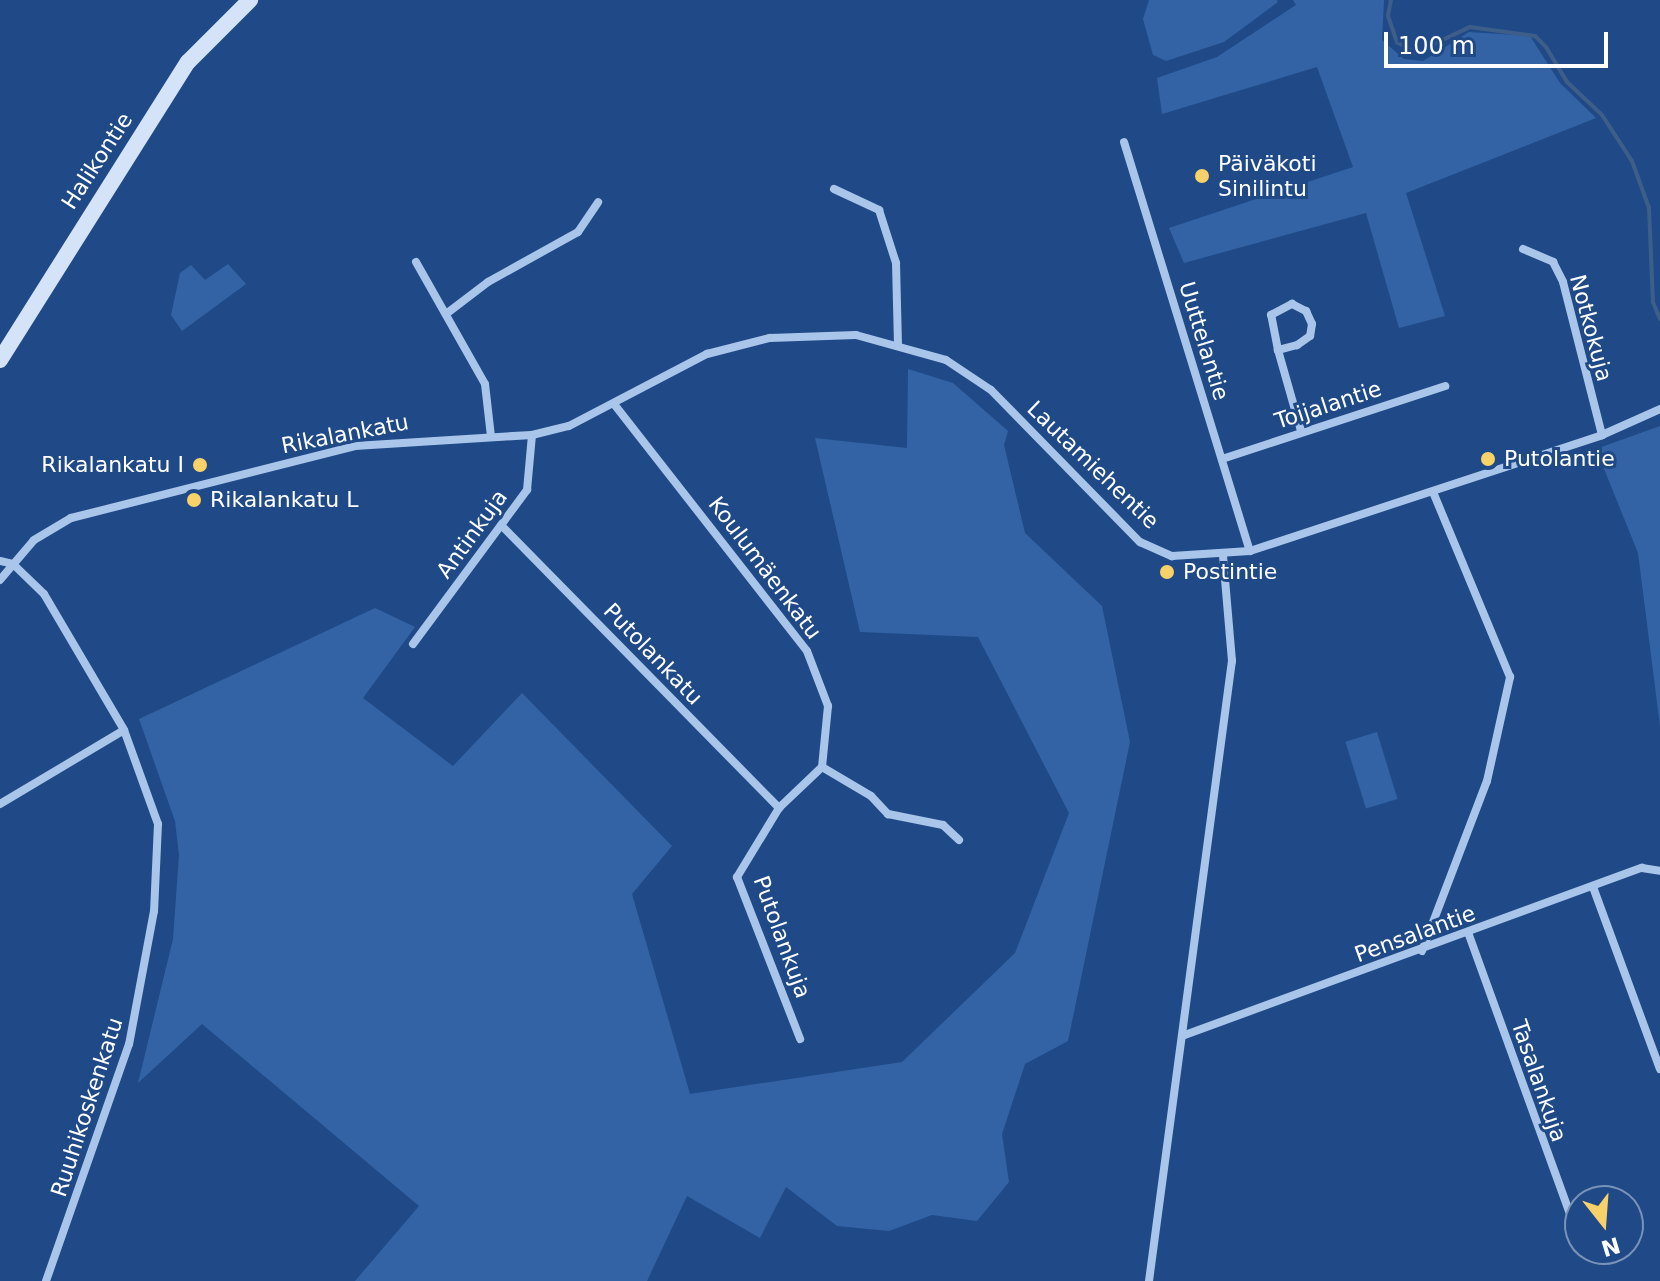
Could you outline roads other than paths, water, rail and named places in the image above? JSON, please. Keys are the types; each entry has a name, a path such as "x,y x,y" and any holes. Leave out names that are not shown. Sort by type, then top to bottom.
{"main road":[{"name":"Halikontie","path":"0,360 188,62 250,0"}],"street":[{"name":"Uuttelantie","path":"1124,142 1250,551"},
{"path":"834,189 879,210 896,263 898,344"},
{"path":"446,314 488,282 578,232 598,202"},
{"name":"Notkokuja","path":"1523,249 1553,262 1563,282 1602,435"},
{"path":"416,262 485,384 491,437"},
{"path":"1278,350 1310,336 1312,324 1306,311 1292,304 1271,315 1278,350 1301,431"},
{"name":"Lautamiehentie","path":"690,361 785,337 856,335 898,344 946,360 991,390 1140,542 1172,556 1223,556 1250,551 1602,435 1660,409"},
{"name":"Rikalankatu","path":"0,580 34,540 71,518 355,446 532,435 569,426 690,361"},
{"name":"Toijalantie","path":"1222,459 1445,386"},
{"name":"Koulumäenkatu","path":"614,404 807,651 828,706 822,767"},
{"name":"Antinkuja","path":"413,644 527,490 532,435"},
{"path":"1422,951 1487,781 1510,677 1433,492"},
{"name":"Putolankatu","path":"501,525 779,808"},
{"path":"1149,1281 1232,661 1223,556"},
{"path":"0,561 13,564"},
{"name":"Ruuhikoskenkatu","path":"13,564 44,594 124,730 158,824 147,964 117,1088 46,1281"},
{"path":"0,804 124,730"},
{"path":"779,808 822,767 871,796 888,814 943,825 959,840"},
{"name":"Putolankuja","path":"779,808 737,877 800,1039"},
{"name":"Pensalantie","path":"1182,1036 1469,935 1642,868 1660,871"},
{"path":"1593,887 1660,1069"},
{"name":"Tasalankuja","path":"1469,935 1564,1198"}],"waterway":[{"path":"1391,0 1388,16 1397,42 1415,53 1470,27 1535,36 1546,47 1567,82 1602,115 1632,161 1649,208 1653,302 1660,319"}],"place":[{"name":"Päiväkoti Sinilintu","path":"1202,176"},
{"name":"Putolantie","path":"1488,459"},
{"name":"Rikalankatu I","path":"200,465"},
{"name":"Rikalankatu L","path":"194,500"},
{"name":"Postintie","path":"1167,572"}]}
